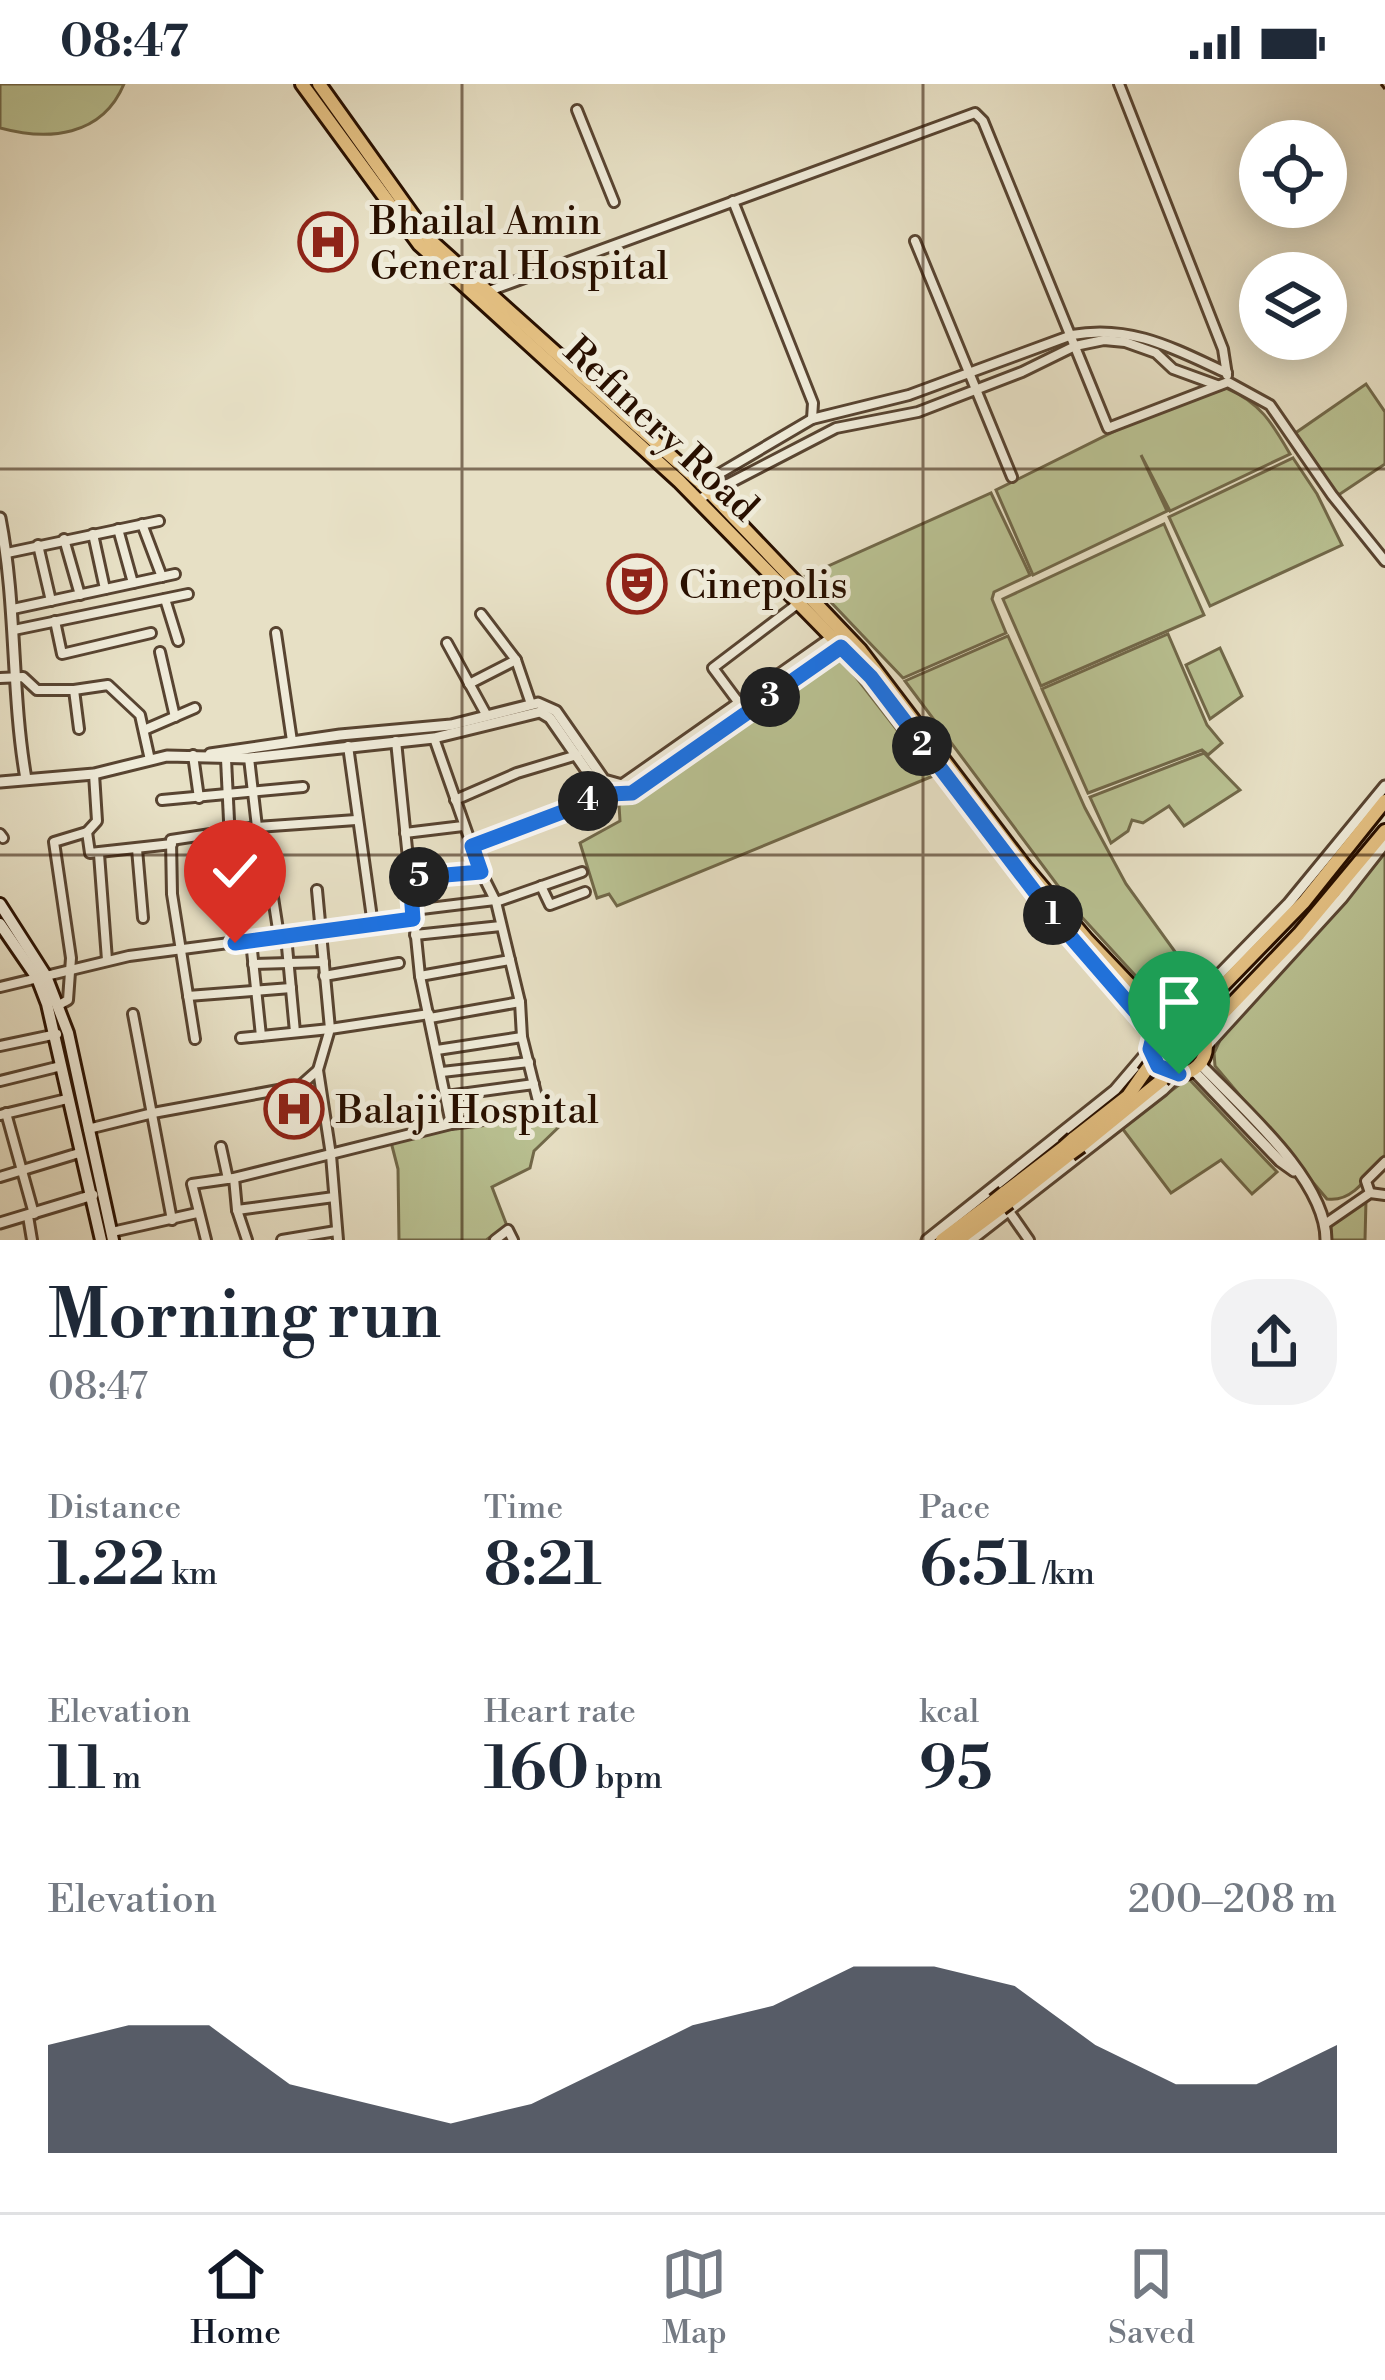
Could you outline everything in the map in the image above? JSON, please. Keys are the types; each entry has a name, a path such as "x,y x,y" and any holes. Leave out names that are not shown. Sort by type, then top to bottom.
{"main road":[{"name":"Refinery Road","path":"302,84 410,234 700,492 842,641"},
{"name":"Refinery Road","path":"319,84 416,224 489,300"},
{"name":"Refinery Road","path":"700,492 842,641"},
{"path":"842,641 1154,1033"},
{"path":"942,1240 1128,1096 1167,1042 1304,902 1385,801"},
{"path":"958,1240 1162,1081 1185,1051 1299,934 1385,831"},
{"path":"0,904 42,977 53,1008 89,1129 109,1237"},
{"path":"0,924 42,977"},
{"path":"1083,943 1172,1020 1195,1024 1206,1047 1191,1069 1158,1066 1150,1049 1154,1033 1172,1020"},
{"path":"61,1034 61,1066 74,1133 98,1194"}],"street":[{"path":"1119,84 1223,349 1225,380"},
{"path":"578,110 614,202"},
{"path":"489,300 733,201 975,113 983,121 1108,428 1225,380"},
{"path":"733,201 813,404 812,419"},
{"path":"915,241 1012,477"},
{"path":"700,492 836,428 918,412 977,389 1095,331 1132,334 1175,347 1270,405 1385,561"},
{"path":"700,492 812,419 909,395 1073,341 1125,342 1156,353 1172,369 1225,380"},
{"path":"7,553 158,521"},
{"path":"0,523 7,553 6,590 13,609 26,779"},
{"path":"142,524 162,577"},
{"path":"118,529 133,583"},
{"path":"93,534 105,590"},
{"path":"64,539 80,595"},
{"path":"38,545 51,602"},
{"path":"0,611 175,574"},
{"path":"14,630 188,594"},
{"path":"165,598 178,640"},
{"path":"743,708 712,668 800,602"},
{"path":"481,614 515,660 531,704"},
{"path":"55,621 62,654 151,633"},
{"path":"276,633 292,741"},
{"path":"199,755 249,758 434,738 540,712 604,780 622,785 842,641"},
{"path":"446,643 487,716"},
{"path":"160,652 175,717"},
{"path":"469,684 515,660"},
{"path":"0,678 16,675 38,690 112,686 136,709 150,760"},
{"path":"74,690 79,729"},
{"path":"0,782 94,774 150,760 292,741 440,727 531,704 553,708 598,787 610,794"},
{"path":"144,730 195,708"},
{"path":"472,846 610,794 632,793 743,708"},
{"path":"206,1240 192,1184 451,1124 542,1113 495,901 434,738"},
{"path":"396,741 420,976 451,1124"},
{"path":"348,746 373,926"},
{"path":"455,800 579,753"},
{"path":"199,755 199,799"},
{"path":"249,758 257,827"},
{"path":"226,759 235,943"},
{"path":"53,1008 68,1000 71,970 54,842 87,832 98,821 94,774"},
{"path":"1172,1020 1288,904 1385,786"},
{"path":"162,800 303,788"},
{"path":"195,1039 172,894 171,840 257,827 356,820"},
{"path":"405,833 464,826"},
{"path":"87,832 90,853 172,844"},
{"path":"1206,1047 1342,898 1385,843"},
{"path":"137,849 142,918"},
{"path":"98,854 107,961"},
{"path":"410,878 481,872"},
{"path":"0,988 107,961 373,926 495,901 582,872"},
{"path":"541,886 550,905 585,892"},
{"path":"282,1240 337,1236 318,1070 330,1029 317,890"},
{"path":"272,891 289,963 295,1032"},
{"path":"415,935 501,926"},
{"path":"251,941 261,1036"},
{"path":"0,950 14,946"},
{"path":"420,976 510,961"},
{"path":"254,964 323,962"},
{"path":"324,976 399,963"},
{"path":"188,995 291,988"},
{"path":"241,1038 520,1002"},
{"path":"134,1014 172,1220"},
{"path":"0,1046 61,1034"},
{"path":"437,1050 522,1036"},
{"path":"927,1240 1115,1090 1150,1049"},
{"path":"442,1072 529,1063"},
{"path":"0,1081 61,1066"},
{"path":"971,1240 1191,1069 1299,1174 1319,1202 1326,1240"},
{"path":"74,1133 300,1086 318,1070"},
{"path":"446,1096 534,1084"},
{"path":"32,1240 23,1170 3,1114 67,1099"},
{"path":"1060,1137 1082,1155"},
{"path":"221,1147 247,1240"},
{"path":"0,1177 79,1153"},
{"path":"1370,1193 1366,1181 1385,1162"},
{"path":"992,1190 1029,1240"},
{"path":"1325,1224 1370,1193 1385,1195"},
{"path":"0,1223 98,1194"},
{"path":"237,1210 334,1197"},
{"path":"109,1237 197,1213"},
{"path":"495,1240 508,1230 513,1240"}],"green space":[{"path":"0,84 124,84 114,102 88,125 37,134 0,128"},
{"path":"1366,384 1385,412 1385,464 1337,496 1294,434"},
{"path":"1226,388 1264,415 1290,454 1170,511 1141,455 1167,511 1033,575 996,490 1127,425"},
{"path":"1293,458 1342,545 1210,606 1169,517"},
{"path":"991,493 1030,575 994,592 992,599 1006,633 903,678 806,576"},
{"path":"1164,524 1204,615 1041,686 1003,599"},
{"path":"1168,634 1207,725 1222,743 1208,755 1202,750 1088,793 1042,689"},
{"path":"1008,636 1085,808 1126,884 1181,960 1158,980 1144,985 1079,914 905,681"},
{"path":"1220,648 1242,696 1210,719 1186,665"},
{"path":"841,658 933,776 617,906 609,894 597,898 580,843 620,821 619,805"},
{"path":"1204,753 1240,790 1184,826 1169,806 1143,823 1132,820 1128,831 1111,843 1090,797"},
{"path":"1385,853 1385,1155 1353,1192 1327,1199 1215,1066 1214,1053 1220,1040"},
{"path":"1188,1078 1277,1172 1252,1194 1221,1160 1171,1193 1122,1128"},
{"path":"562,1112 563,1123 534,1151 530,1168 492,1187 507,1226 486,1240 399,1240 398,1169 391,1142 452,1127"},
{"path":"1366,1200 1365,1240 1331,1240 1331,1224"}],"railway":[{"path":"1381,84 1385,89"}],"place":[{"name":"Bhailal Amin General Hospital","path":"328,242"},
{"name":"Cinepolis","path":"637,584"},
{"name":"Balaji Hospital","path":"294,1109"}],"route":[{"path":"235,943 413,919 410,878 481,872 472,846 610,794 632,793 841,647 871,677 1057,921 1137,1010 1154,1033 1150,1049 1158,1066 1179,1074"}]}
